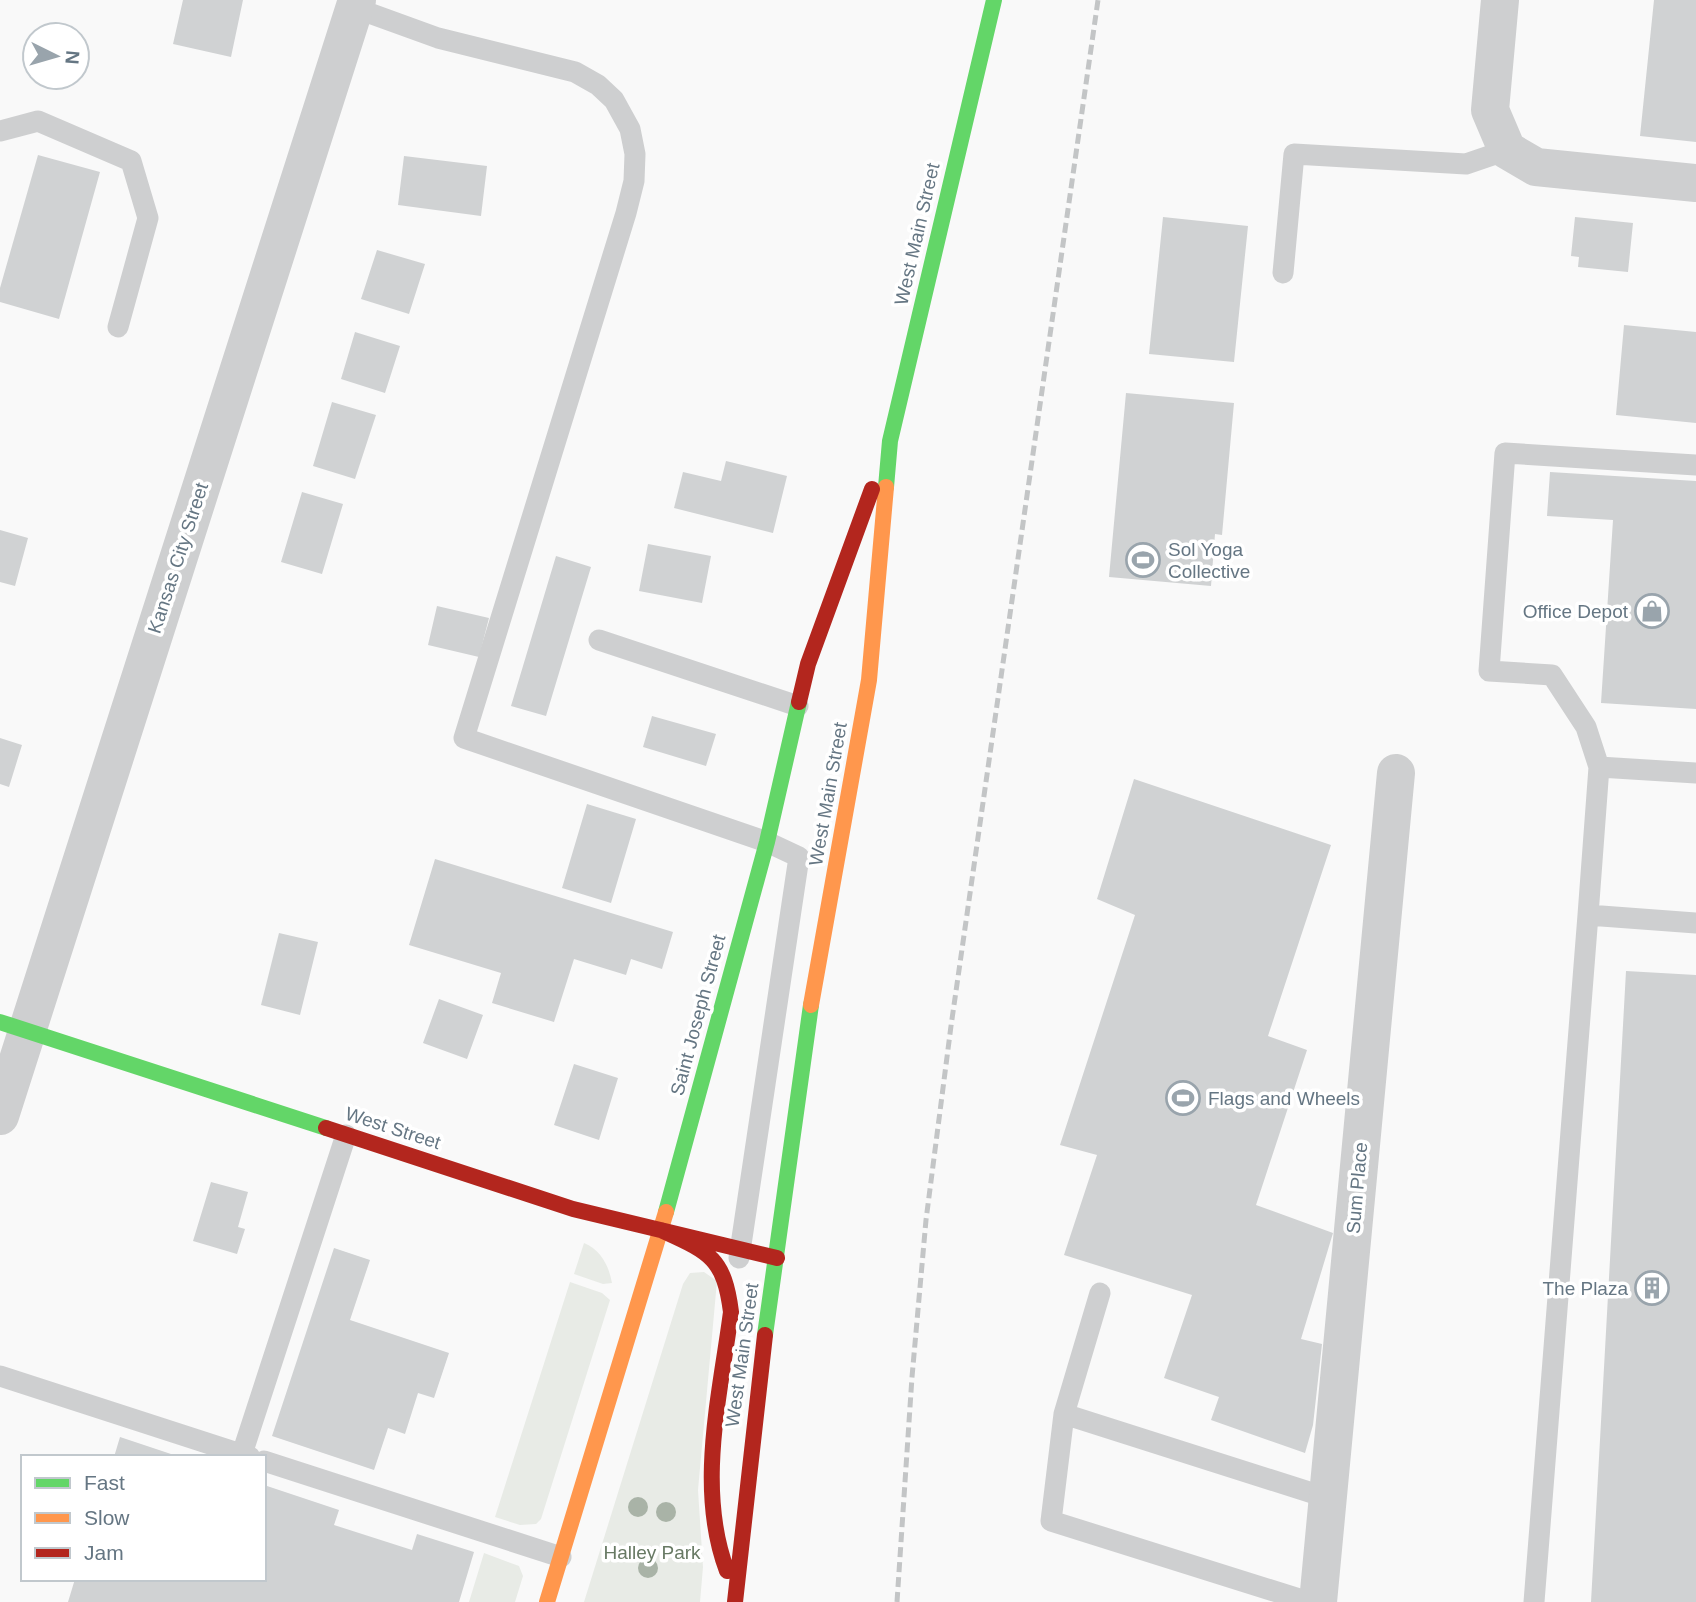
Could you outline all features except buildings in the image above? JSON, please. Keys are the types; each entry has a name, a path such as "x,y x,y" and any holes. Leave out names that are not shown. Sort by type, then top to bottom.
{"main road":[{"name":"West Main Street","path":"735,1599 758,1389 808,1023 869,680 890,441 994,0"},
{"name":"Saint Joseph Street","path":"547,1602 661,1230 767,842 808,664 890,441"},
{"name":"West Street","path":"14,1026 573,1209 777,1258"},
{"path":"661,1230 715,1258 729,1290 731,1312 710,1474 719,1550 735,1599"}],"street":[{"path":"1500,0 1490,110 1507,150 1536,167 1696,183"},
{"name":"Kansas City Street","path":"0,1116 14,1026 356,4"},
{"name":"Sum Place","path":"1318,1602 1396,773"}],"lane":[{"path":"356,4 438,38 575,72 598,85 614,100 630,129 635,154 634,181 626,213 464,738 767,842 799,857 731,1312"},
{"path":"0,131 38,121 131,161 148,218 118,327"},
{"path":"1283,273 1294,154 1466,164 1507,150"},
{"path":"1534,1602 1599,767 1586,727 1552,675 1489,671 1505,453 1696,465"},
{"path":"598,640 798,706"},
{"path":"1599,767 1696,773"},
{"path":"1588,915 1696,922"},
{"path":"0,1376 246,1455 346,1135"},
{"path":"1100,1293 1064,1414 1051,1521 1309,1602"},
{"path":"1064,1414 1328,1498"},
{"path":"266,1462 561,1557"}],"green space":[{"path":"584,1243 603,1259 612,1283 603,1284 574,1274"},
{"name":"Halley Park","path":"704,1272 717,1281 698,1490 703,1567 700,1602 584,1602 683,1284 690,1273"},
{"path":"570,1282 602,1293 610,1300 541,1519 536,1524 520,1525 495,1517"},
{"path":"484,1553 519,1566 523,1576 515,1602 469,1602"}],"railway":[{"path":"897,1602 926,1220 951,1026 1098,0"}],"traffic: fast":[{"path":"886,487 890,441 994,0"},
{"path":"666,1212 767,842 799,702"},
{"path":"765,1335 811,1005"},
{"path":"0,1022 326,1128"}],"traffic: slow":[{"path":"811,1005 869,680 886,487"},
{"path":"547,1602 666,1212"}],"traffic: jam":[{"path":"799,702 808,664 872,489"},
{"path":"326,1128 573,1209 777,1258"},
{"path":"661,1230 691,1244 711,1259 724,1279 728,1294 731,1312 713,1442 712,1475 713,1508 727,1571"},
{"path":"735,1602 765,1335"}],"place":[{"name":"Sol Yoga Collective","path":"1143,560"},
{"name":"Office Depot","path":"1652,611"},
{"name":"Flags and Wheels","path":"1183,1098"},
{"name":"The Plaza","path":"1652,1288"}]}
